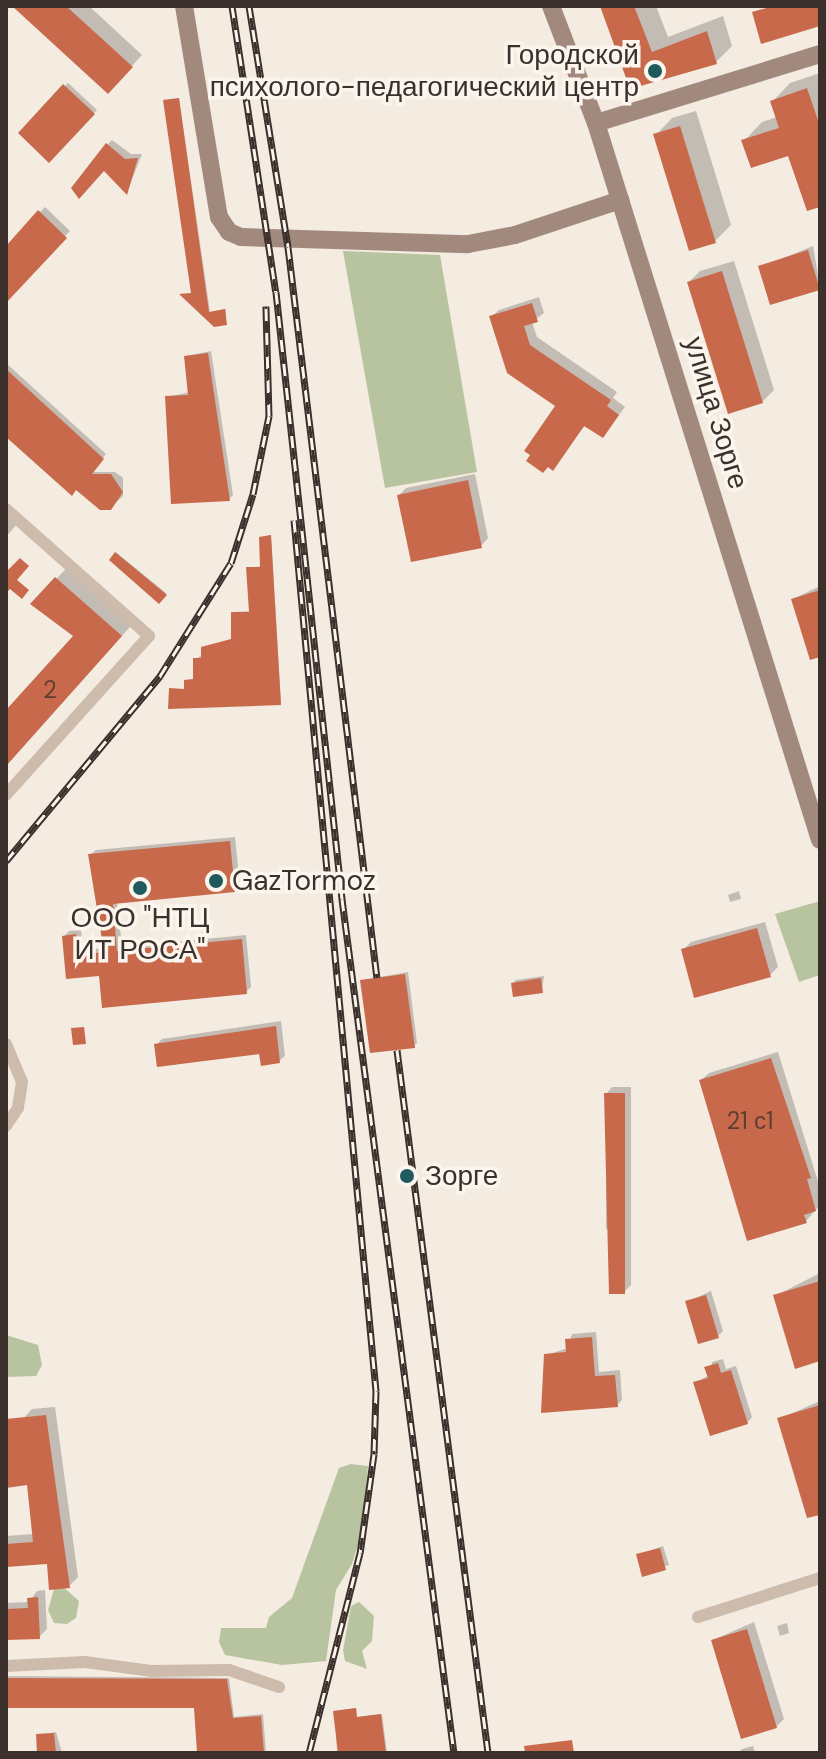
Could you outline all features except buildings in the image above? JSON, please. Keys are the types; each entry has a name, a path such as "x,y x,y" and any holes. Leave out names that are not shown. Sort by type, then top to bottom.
{"street":[{"path":"184,6 217,207 229,232 241,237 468,244 515,235 620,200"},
{"name":"улица Зорге","path":"551,6 596,123 820,840"},
{"path":"596,123 820,54"},
{"path":"6,509 149,636 6,795"},
{"path":"6,1044 22,1082 18,1108 6,1126"},
{"path":"698,1617 820,1578"},
{"path":"6,1666 85,1662 152,1671 229,1670 279,1687"}],"green space":[{"path":"343,251 440,255 477,472 385,488"},
{"path":"820,901 820,975 799,982 775,914"},
{"path":"6,1335 38,1345 42,1365 36,1376 6,1377"},
{"path":"351,1464 368,1466 362,1531 352,1564 336,1590 326,1661 282,1665 225,1655 219,1642 221,1628 266,1628 269,1617 292,1598 339,1468"},
{"path":"62,1586 79,1601 76,1618 67,1624 54,1623 48,1610 54,1589"},
{"path":"359,1602 374,1616 372,1641 362,1651 367,1669 345,1661 343,1650 351,1606"}],"railway":[{"path":"232,6 276,292 342,899 454,1753"},
{"path":"249,6 288,247 377,978"},
{"path":"6,861 160,676 231,563 253,494 269,416 266,306"},
{"path":"294,520 376,1391 374,1454 360,1553 309,1753"},
{"path":"397,1050 488,1753"}],"place":[{"name":"Городской психолого-педагогический центр","path":"655,71"},
{"name":"GazTormoz","path":"216,881"},
{"name":"ООО \"НТЦ ИТ РОСА\"","path":"140,888"},
{"name":"Зорге","path":"407,1176"}]}
